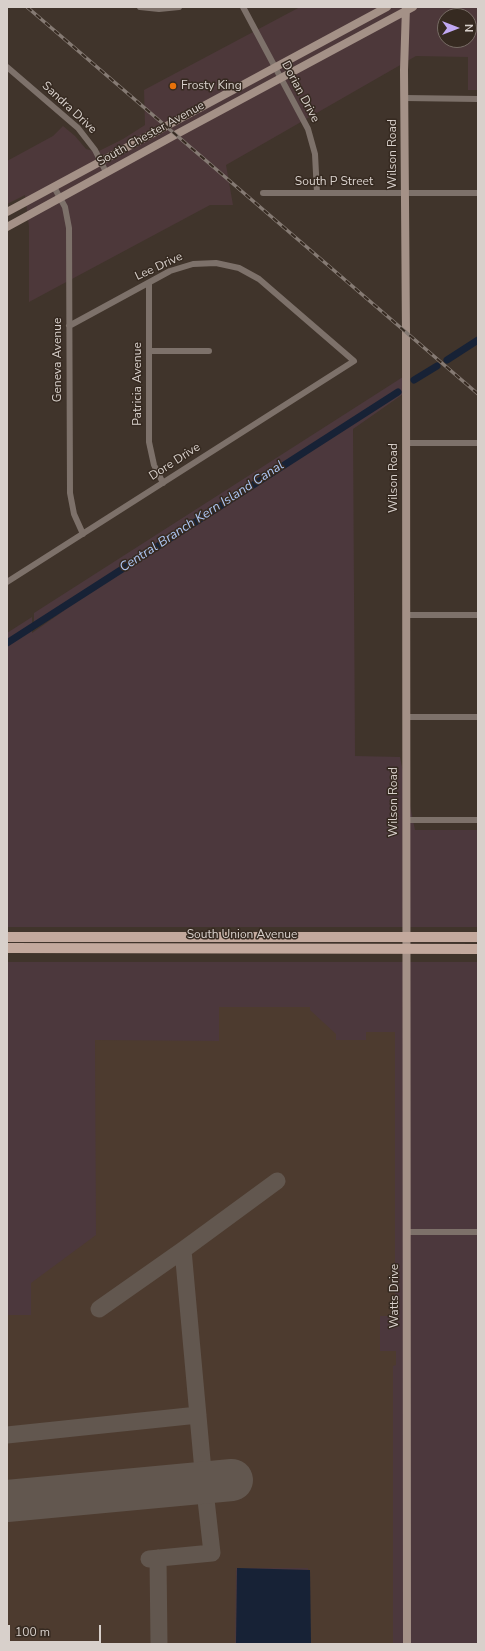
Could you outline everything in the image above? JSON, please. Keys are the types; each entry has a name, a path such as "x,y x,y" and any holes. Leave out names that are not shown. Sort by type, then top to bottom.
{"main road":[{"name":"South Union Avenue","path":"7,937 478,937"},
{"path":"30,948 36,942 82,943 87,937"},
{"path":"214,937 214,948"},
{"name":"South Union Avenue","path":"7,948 478,949"}],"street":[{"path":"140,7 159,9 179,7"},
{"name":"Dorian Drive","path":"243,7 280,79 303,119 312,141 317,166 317,193"},
{"name":"South Chester Avenue","path":"7,212 387,7"},
{"name":"South Chester Avenue","path":"7,227 409,8"},
{"name":"Wilson Road","path":"406,948 406,192 404,70 409,8"},
{"name":"Sandra Drive","path":"7,67 78,128 95,150 106,172"},
{"path":"405,98 478,99"},
{"name":"Geneva Avenue","path":"54,187 65,207 69,228 70,493 74,514 83,534"},
{"name":"South P Street","path":"263,193 478,193"},
{"name":"Lee Drive","path":"69,326 170,271 193,264 216,263 240,268 259,279 354,361"},
{"name":"Patricia Avenue","path":"149,283 149,442 154,465 162,483"},
{"path":"149,351 209,351"},
{"name":"Dore Drive","path":"7,582 354,361"},
{"path":"406,443 478,443"},
{"path":"406,615 478,615"},
{"path":"406,717 478,718"},
{"path":"406,820 478,820"},
{"name":"Watts Drive","path":"406,948 407,1644"},
{"path":"407,1232 478,1232"}],"shaded area":[{"path":"300,7 478,7 478,90 468,90 468,57 416,56 226,165 233,205 210,205 29,302 29,227 25,195 7,204 7,161 53,136 63,126 75,136 86,149 97,152 123,139 145,125 144,90"},
{"path":"406,375 406,392 353,429 355,756 400,757 415,830 478,830 478,927 7,927 7,633 32,617 32,633 65,610 34,629 34,613"},
{"path":"7,962 478,962 478,1644 7,1644"},
{"path":"219,1007 310,1007 310,1010 336,1034 336,1040 366,1040 366,1032 395,1032 395,1316 380,1316 380,1351 396,1351 396,1365 393,1366 393,1644 308,1644 308,1568 236,1568 235,1644 7,1644 7,1315 31,1315 31,1283 96,1235 95,1040 219,1041"}],"water":[{"path":"237,1568 310,1570 311,1644 236,1644"}],"waterway":[{"name":"Central Branch Kern Island Canal","path":"447,360 478,340"},
{"name":"Central Branch Kern Island Canal","path":"414,380 437,366"},
{"name":"Central Branch Kern Island Canal","path":"7,643 398,392"}],"taxiway":[{"path":"99,1309 277,1181"},
{"path":"149,1559 212,1553 183,1250"},
{"path":"7,1435 198,1415"},
{"path":"158,1558 159,1644"}],"runway":[{"path":"7,1501 232,1480"}],"railway":[{"path":"27,7 478,394"}],"place":[{"name":"Frosty King","path":"173,86"}]}
